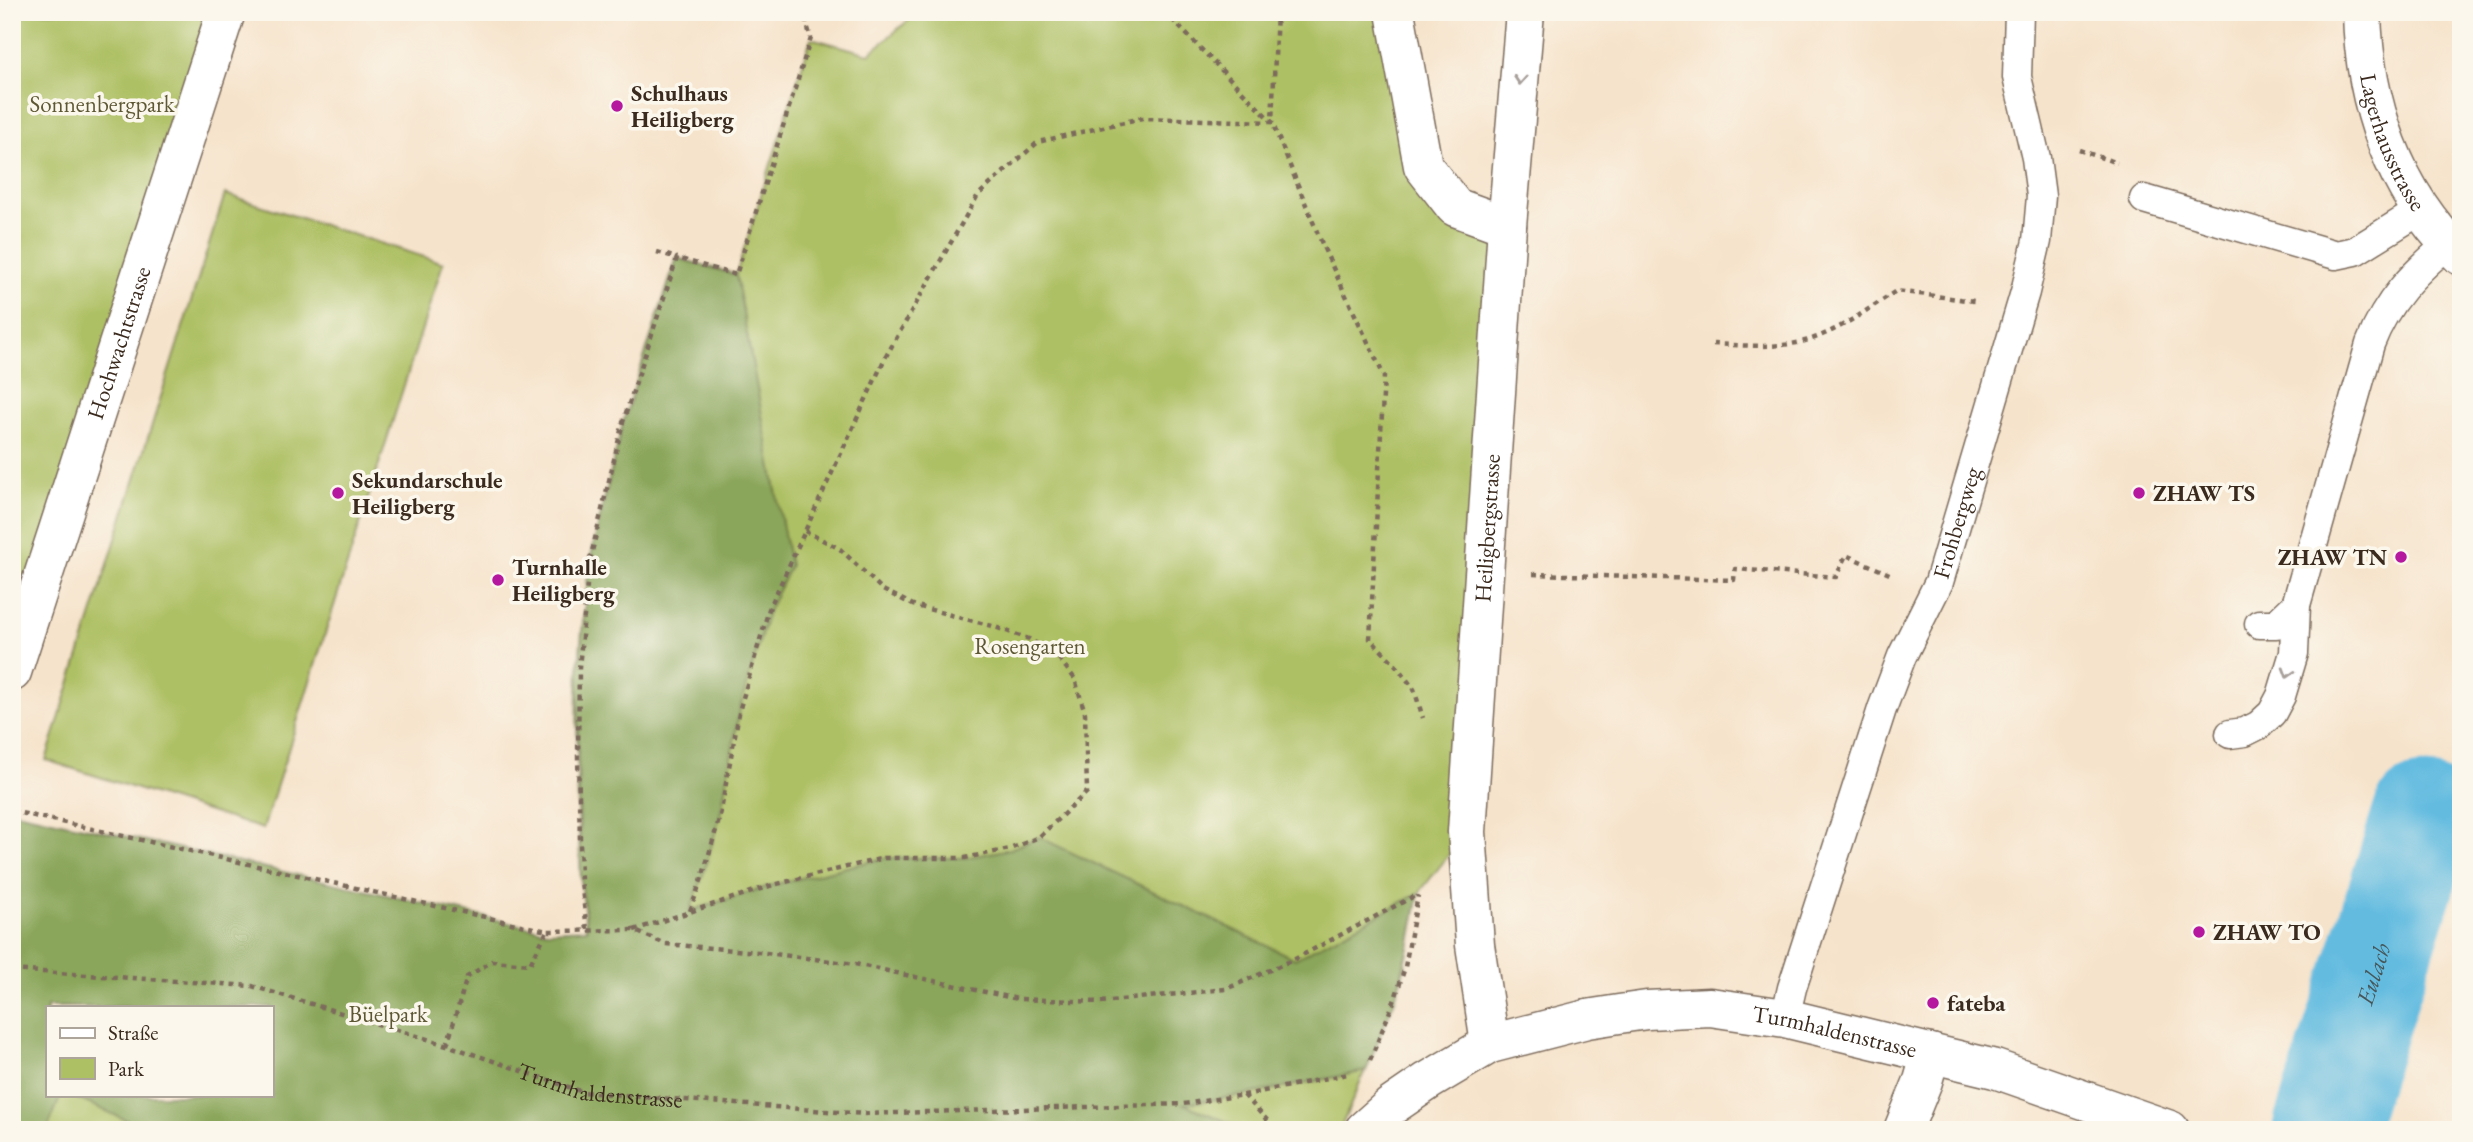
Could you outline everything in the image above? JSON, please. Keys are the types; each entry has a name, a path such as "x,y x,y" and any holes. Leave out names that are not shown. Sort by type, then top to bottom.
{"street":[{"name":"Hochwachtstrasse","path":"12,672 226,12"},
{"path":"1395,12 1423,166 1455,207 1507,226"},
{"name":"Heiligbergstrasse","path":"1490,1044 1475,945 1466,832 1507,226 1525,12"},
{"name":"Lagerhausstrasse","path":"2362,12 2367,74 2393,160 2421,211 2454,250"},
{"name":"Turmhaldenstrasse","path":"1364,1130 1390,1107 1428,1081 1490,1044 1587,1019 1647,1010 1710,1007 1785,1018 1995,1069 2170,1130"},
{"path":"1903,1130 1931,1053"}],"lane":[{"name":"Frohbergweg","path":"1785,1018 1882,709 1902,656 1940,582 2021,307 2037,241 2041,196 2036,158 2017,77 2019,12"},
{"path":"2144,199 2336,255 2355,251 2421,211"},
{"path":"2230,734 2245,732 2259,725 2278,704 2294,653 2296,605 2376,329 2400,289 2454,250"},
{"path":"2259,624 2276,624 2296,605"}],"path":[{"path":"657,252 736,275 811,38 803,12"},
{"path":"1165,12 1272,122 1325,251 1384,376 1370,639 1394,663 1414,689 1423,719"},
{"path":"1272,122 1276,12"},
{"path":"690,911 720,816 740,708 769,610 885,358 978,195 1038,142 1142,118 1272,122"},
{"path":"2078,150 2103,158"},
{"path":"587,929 582,881 578,757 579,668 589,564 623,422 677,258"},
{"path":"1713,344 1771,346 1806,341 1849,322 1896,291 2021,307"},
{"path":"12,811 547,931 633,930 773,886 884,858 965,858 1010,849 1039,837 1087,792 1085,713 1075,680 1057,656 1029,639 913,605 883,590 840,549 805,531"},
{"path":"1485,573 1734,580 1735,569 1836,577 1846,555 1934,593"},
{"path":"1366,1071 1395,999 1410,943 1420,881"},
{"path":"633,930 665,944 855,964 1018,999 1101,1002 1226,989 1295,959 1419,893"},
{"path":"447,1045 467,977 492,961 530,964 547,931"},
{"name":"Turmhaldenstrasse","path":"12,970 251,986 447,1045 583,1092 864,1114 1183,1104 1244,1095 1352,1073"},
{"path":"1244,1095 1276,1130"}],"green space":[{"name":"Sonnenbergpark","path":"12,12 226,12 12,672"},
{"name":"Rosengarten","path":"918,12 1395,12 1423,166 1507,226 1467,832 1419,893 1405,967 1395,999 1340,1130 12,1130 12,811 586,948 577,774 579,668 591,562 614,460 677,258 736,274 811,38 869,54"},
{"path":"225,194 443,263 263,829 46,760"},
{"name":"Büelpark","path":"677,258 736,275 790,566 769,609 740,708 720,816 690,911 773,885 884,858 965,858 1010,849 1039,837 1295,959 1419,893 1410,943 1395,999 1366,1071 1184,1104 1247,1130 149,1130 71,1096 273,1096 273,1006 46,1006 46,1096 61,1096 47,1130 12,1130 12,811 547,931 587,929 581,881 579,668 589,564 623,422"}],"waterway":[{"name":"Eulach","path":"2324,1130 2424,816"}],"place":[{"name":"Schulhaus Heiligberg","path":"617,106"},
{"name":"Sekundarschule Heiligberg","path":"338,493"},
{"name":"ZHAW TS","path":"2139,493"},
{"name":"ZHAW TN","path":"2401,557"},
{"name":"Turnhalle Heiligberg","path":"498,580"},
{"name":"ZHAW TO","path":"2199,932"},
{"name":"fateba","path":"1933,1003"}]}
